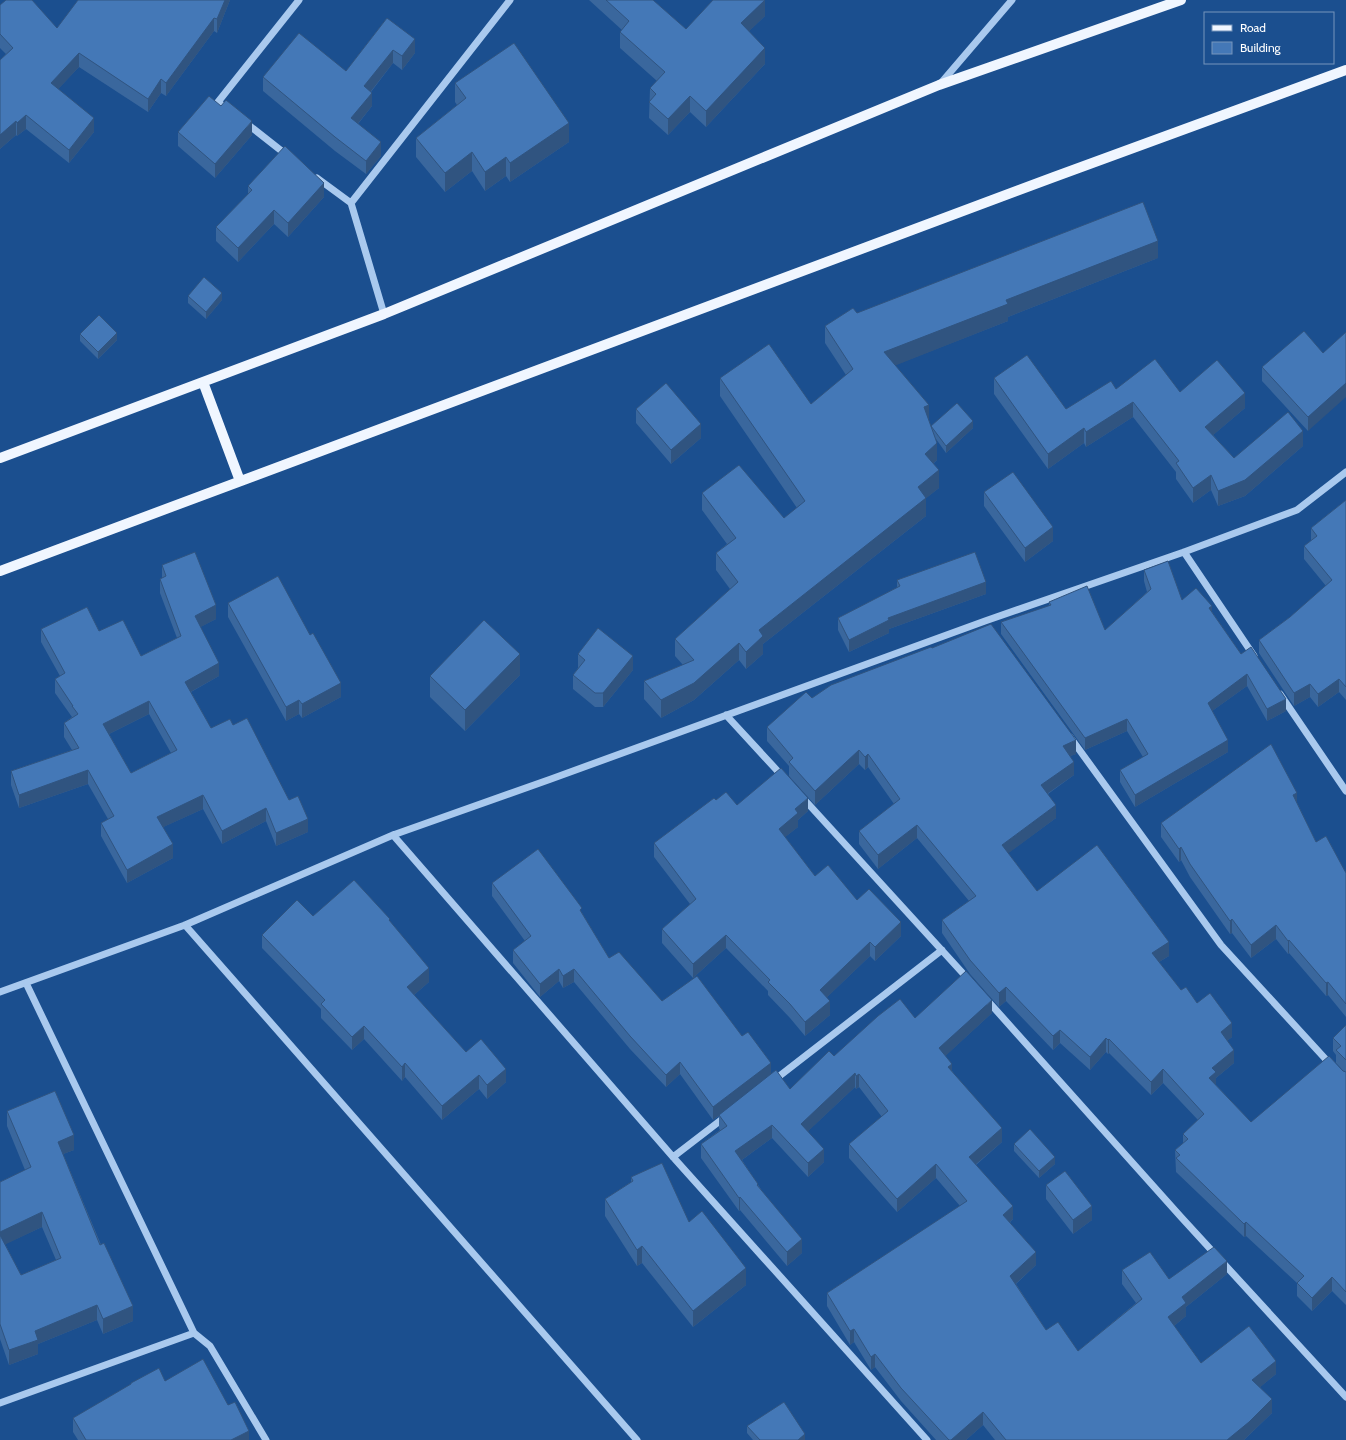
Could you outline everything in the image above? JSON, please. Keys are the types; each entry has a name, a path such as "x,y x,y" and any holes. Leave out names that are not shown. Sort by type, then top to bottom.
{"main road":[{"path":"0,458 384,314 939,85 1181,0"},
{"path":"0,571 1054,177 1346,70"},
{"path":"203,382 240,481"}],"street":[{"path":"294,160 218,102 299,0"},
{"path":"351,203 510,0"},
{"path":"939,85 1012,0"},
{"path":"313,174 351,203 384,314"},
{"path":"0,992 185,925 393,835 985,621 1184,552 1297,510 1346,472"},
{"path":"1184,552 1258,662"},
{"path":"985,621 990,627"},
{"path":"1276,687 1346,791"},
{"path":"726,715 791,785"},
{"path":"1064,729 1221,945 1336,1069"},
{"path":"796,791 974,986"},
{"path":"393,835 673,1157 928,1440"},
{"path":"185,925 637,1440"},
{"path":"767,1085 942,950"},
{"path":"26,983 194,1333 210,1346 266,1440"},
{"path":"984,997 1181,1217 1346,1397"},
{"path":"673,1157 730,1114"},
{"path":"0,1403 194,1333"}],"building":[{"path":"6,0 32,0 57,28 78,0 225,0 217,19 214,18 166,83 161,79 148,99 79,53 51,83 94,118 69,150 26,115 17,123 16,121 0,135 0,60 13,48 0,34 0,5"},
{"path":"606,0 653,0 686,29 713,0 765,0 741,23 765,48 706,111 690,96 668,119 649,102 656,94 650,88 665,72 620,32 629,21"},
{"path":"387,18 415,39 402,56 393,50 364,86 372,93 351,118 381,142 366,161 263,77 299,33 346,71"},
{"path":"514,43 569,123 510,163 506,157 485,172 472,152 445,173 416,138 466,98 455,83"},
{"path":"209,96 221,106 226,100 252,121 215,164 178,132"},
{"path":"285,146 324,183 288,223 274,210 238,248 216,227 252,190 248,186"},
{"path":"1143,202 1158,241 1006,300 1008,304 884,352 929,405 924,407 937,443 925,454 939,470 918,487 926,498 759,630 763,636 746,652 739,643 694,683 661,700 644,681 694,660 675,639 738,582 716,553 736,538 702,493 739,465 784,518 805,501 720,378 769,344 811,404 853,369 825,326 853,308 857,313"},
{"path":"204,277 222,293 206,312 188,296"},
{"path":"99,315 117,333 98,352 80,334"},
{"path":"1304,331 1323,353 1346,332 1346,383 1308,417 1262,367"},
{"path":"1027,355 1066,409 1111,381 1116,389 1155,359 1180,392 1217,360 1245,393 1205,427 1234,458 1288,412 1303,431 1245,480 1218,491 1211,475 1193,488 1176,463 1179,461 1133,402 1086,432 1084,428 1048,454 994,378"},
{"path":"666,383 701,424 671,450 636,409"},
{"path":"957,403 973,421 946,446 931,426"},
{"path":"1013,472 1053,527 1025,548 984,492"},
{"path":"1346,500 1346,687 1339,679 1318,694 1310,684 1294,693 1259,640 1290,617 1332,580 1304,546 1317,536 1311,528"},
{"path":"195,552 216,605 195,616 219,663 185,682 211,728 230,719 233,725 247,718 289,800 298,796 308,819 276,833 266,808 222,831 203,795 157,817 173,844 127,870 101,823 114,816 88,770 19,795 11,771 79,748 64,723 78,714 55,679 65,673 41,629 87,607 99,631 123,620 141,656 181,636 160,579 166,576 162,565","holes":["149,701 177,750 131,773 103,724"]},
{"path":"975,552 986,582 888,618 889,620 849,640 838,618 900,586 897,580"},
{"path":"1168,561 1182,600 1196,588 1212,606 1209,608 1241,654 1251,647 1286,699 1267,709 1247,674 1208,703 1228,740 1135,795 1120,770 1148,754 1127,719 1085,738 1001,622 1051,605 1049,602 1087,586 1105,630 1151,589 1144,570"},
{"path":"278,576 310,635 313,633 341,683 302,704 299,700 286,707 228,603"},
{"path":"484,620 520,654 465,710 430,676"},
{"path":"991,624 1076,740 1063,746 1074,762 1041,785 1056,805 1002,845 1037,891 1097,845 1169,942 1152,953 1181,990 1186,987 1197,1003 1210,993 1232,1023 1221,1032 1234,1050 1212,1068 1216,1072 1209,1078 1251,1122 1329,1056 1343,1071 1346,1072 1346,1292 1332,1277 1312,1298 1297,1283 1304,1276 1246,1222 1244,1224 1176,1158 1180,1155 1175,1150 1188,1139 1183,1134 1204,1114 1163,1069 1151,1082 1109,1039 1108,1040 1106,1038 1090,1057 1060,1030 1053,1036 1006,987 999,993 970,960 942,920 976,896 917,825 878,855 859,831 900,799 868,754 865,757 859,750 815,791 789,762 793,758 767,727 806,692 812,698 831,685 931,647 932,648"},
{"path":"598,628 633,656 603,693 595,693 573,675 585,660 578,654"},
{"path":"1271,744 1297,793 1293,795 1316,842 1326,836 1346,873 1346,1004 1328,982 1326,983 1289,940 1288,941 1276,925 1251,945 1232,919 1230,921 1190,864 1181,847 1179,849 1161,823"},
{"path":"781,768 808,798 795,809 798,813 779,829 815,876 828,865 857,900 869,889 901,922 875,947 870,942 820,990 830,1001 805,1022 790,1004 768,982 770,980 726,935 693,964 662,929 696,899 654,843 714,798 716,800 726,792 737,805"},
{"path":"538,849 582,908 580,910 609,958 619,952 662,1001 697,976 742,1036 748,1032 771,1063 713,1107 680,1062 666,1075 630,1036 574,969 563,976 559,969 540,984 513,950 531,936 492,883"},
{"path":"354,880 390,919 389,920 429,968 407,987 466,1052 481,1039 506,1069 487,1085 479,1075 442,1106 405,1063 402,1067 364,1026 352,1037 321,1004 325,1000 262,935 297,900 313,916"},
{"path":"966,971 992,1000 939,1048 952,1064 948,1067 1002,1128 969,1157 1013,1206 1003,1215 1036,1252 1010,1276 1046,1330 1058,1322 1078,1351 1142,1299 1122,1270 1150,1252 1169,1279 1214,1247 1227,1261 1182,1297 1186,1303 1168,1317 1201,1363 1249,1326 1276,1361 1252,1380 1272,1399 1249,1422 1227,1440 1006,1440 983,1412 951,1440 949,1440 901,1388 875,1354 871,1357 854,1329 850,1331 827,1293 967,1201 936,1164 897,1199 849,1144 888,1111 859,1074 856,1076 855,1073 801,1124 824,1149 808,1163 772,1125 735,1151 758,1184 757,1185 802,1239 787,1252 740,1197 739,1198 701,1144 727,1126 719,1115 776,1070 790,1089 829,1051 834,1056 878,1016 900,999 915,1018"},
{"path":"1346,1025 1346,1060 1336,1050 1341,1046 1333,1038"},
{"path":"55,1091 74,1135 58,1142 100,1245 104,1243 133,1306 103,1319 97,1305 35,1331 38,1340 9,1350 0,1324 0,1235 21,1275 61,1258 42,1212 0,1232 0,1182 31,1167 7,1111"},
{"path":"1030,1129 1055,1157 1039,1171 1014,1144"},
{"path":"662,1163 689,1222 702,1211 746,1268 693,1311 642,1246 637,1250 605,1199 633,1181 631,1177"},
{"path":"1065,1171 1092,1206 1073,1220 1046,1185"},
{"path":"203,1359 228,1405 235,1402 249,1431 231,1440 86,1440 73,1418 159,1368 165,1381"},
{"path":"784,1402 805,1434 798,1440 760,1440 747,1426"}]}
